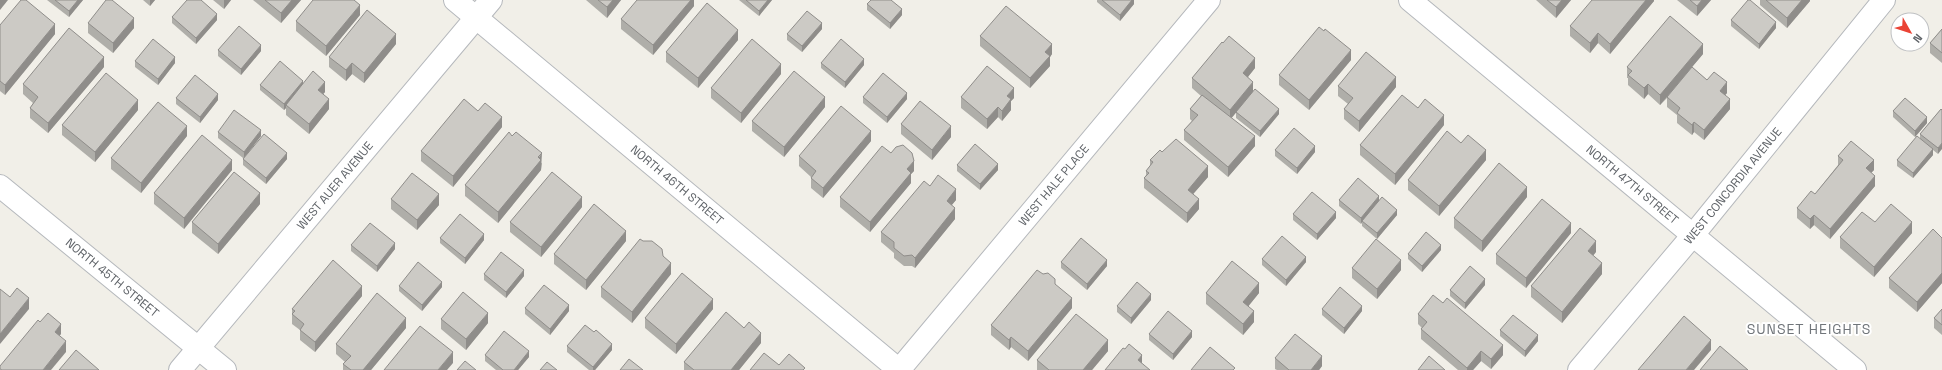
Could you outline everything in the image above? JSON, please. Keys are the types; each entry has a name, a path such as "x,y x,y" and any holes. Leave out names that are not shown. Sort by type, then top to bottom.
{"street":[{"name":"NORTH 46TH STREET","path":"455,0 899,370"},
{"name":"WEST AUER AVENUE","path":"180,370 490,0"},
{"name":"WEST HALE PLACE","path":"899,370 1210,0"},
{"name":"NORTH 47TH STREET","path":"1410,0 1855,370"},
{"name":"WEST CONCORDIA AVENUE","path":"1579,370 1693,235 1884,0"},
{"name":"NORTH 45TH STREET","path":"0,186 225,370"}],"building":[{"path":"21,0 26,0 55,24 5,85 0,81 0,25"},
{"path":"55,0 78,0 69,11"},
{"path":"106,0 112,0 134,18 113,43 88,23"},
{"path":"187,0 201,0 217,14 196,38 172,17"},
{"path":"265,0 292,0 281,13"},
{"path":"313,0 354,0 360,5 326,46 296,21"},
{"path":"598,0 613,0 607,7"},
{"path":"637,0 691,0 653,45 621,19"},
{"path":"746,0 768,0 759,11"},
{"path":"871,0 891,0 902,9 890,23 867,4"},
{"path":"1102,0 1132,0 1120,15"},
{"path":"1547,0 1562,0 1556,7"},
{"path":"1592,0 1646,0 1610,44 1598,33 1590,43 1570,26"},
{"path":"1690,0 1702,0 1697,6"},
{"path":"1748,0 1750,0 1776,22 1759,44 1731,20"},
{"path":"1766,0 1802,0 1787,18"},
{"path":"707,3 738,30 698,78 666,52"},
{"path":"1006,6 1052,44 1045,52 1050,56 1030,78 980,36"},
{"path":"367,10 396,34 364,73 352,63 346,70 329,57"},
{"path":"807,11 822,23 802,46 787,34"},
{"path":"1670,16 1703,44 1660,95 1648,84 1644,88 1628,75 1632,71 1627,67"},
{"path":"239,26 261,45 241,69 218,50"},
{"path":"1319,27 1324,31 1325,29 1351,50 1309,100 1279,75"},
{"path":"69,28 104,57 48,123 30,108 38,97 23,84"},
{"path":"1942,29 1942,53 1930,43"},
{"path":"1229,36 1255,58 1243,73 1253,82 1230,110 1192,78 1222,42 1223,43"},
{"path":"153,39 175,57 158,79 135,61"},
{"path":"752,39 781,64 741,113 711,88"},
{"path":"841,39 864,59 845,82 821,63"},
{"path":"1366,52 1396,77 1359,121 1344,109 1353,98 1338,86"},
{"path":"280,61 303,81 284,104 260,85"},
{"path":"987,66 1014,88 1007,96 1011,99 1002,111 998,107 987,119 961,97"},
{"path":"1692,67 1707,80 1714,72 1727,82 1720,91 1730,99 1704,130 1694,122 1692,125 1677,113 1680,108 1667,97"},
{"path":"313,71 325,82 318,90 329,99 309,124 286,105"},
{"path":"794,71 825,97 784,147 752,121"},
{"path":"106,73 138,100 95,152 62,125"},
{"path":"883,73 907,93 887,117 863,97"},
{"path":"195,75 218,94 200,117 176,98"},
{"path":"1255,89 1279,109 1260,131 1236,112"},
{"path":"1202,95 1255,136 1228,167 1184,130 1198,115 1190,109"},
{"path":"1402,95 1418,108 1425,99 1444,115 1395,174 1360,145"},
{"path":"1905,98 1927,117 1915,131 1893,111"},
{"path":"464,99 478,111 485,103 502,117 453,176 421,151"},
{"path":"920,101 951,126 932,150 901,124"},
{"path":"158,102 187,126 141,183 111,158"},
{"path":"841,106 871,131 823,188 811,178 816,171 799,156"},
{"path":"1941,109 1942,143 1938,148 1920,134"},
{"path":"234,110 261,130 244,152 218,132"},
{"path":"1294,128 1315,146 1297,168 1275,150"},
{"path":"1447,131 1461,143 1468,135 1486,150 1439,206 1408,180"},
{"path":"509,132 512,136 516,132 542,153 538,157 541,160 498,212 465,185"},
{"path":"264,134 287,153 266,178 243,159"},
{"path":"202,135 232,160 184,218 154,193"},
{"path":"1917,136 1933,149 1913,173 1897,160"},
{"path":"1176,139 1208,166 1188,190 1199,199 1187,213 1144,178 1149,173 1146,171 1153,162 1150,160 1160,150 1162,152"},
{"path":"1851,141 1874,160 1866,168 1875,176 1830,229 1814,215 1810,219 1797,208 1811,191 1815,194 1843,160 1838,156"},
{"path":"975,144 998,164 980,184 957,165"},
{"path":"903,145 912,153 914,161 907,169 911,173 870,222 840,197 882,146 891,153 896,147"},
{"path":"1499,163 1527,187 1482,241 1454,218"},
{"path":"234,172 260,193 218,244 192,222"},
{"path":"552,172 582,197 541,247 510,222"},
{"path":"412,173 439,194 417,220 391,199"},
{"path":"938,175 956,189 947,201 955,208 915,258 912,255 904,256 894,248 894,242 881,232 924,181 930,186"},
{"path":"1358,178 1379,196 1361,218 1339,200"},
{"path":"1312,192 1336,212 1317,234 1293,214"},
{"path":"1382,197 1397,210 1377,233 1362,221"},
{"path":"1542,199 1571,223 1526,278 1496,254"},
{"path":"594,204 626,231 586,280 554,254"},
{"path":"1891,204 1912,222 1874,267 1840,237 1862,212 1875,222"},
{"path":"460,214 484,234 465,258 440,238"},
{"path":"370,223 395,243 377,266 351,245"},
{"path":"1580,228 1596,241 1588,251 1602,263 1562,312 1531,286"},
{"path":"1933,229 1942,238 1942,273 1917,302 1889,278"},
{"path":"1426,232 1441,245 1422,266 1408,254"},
{"path":"1282,236 1306,257 1286,280 1262,259"},
{"path":"1081,238 1107,260 1087,284 1061,262"},
{"path":"640,239 643,241 652,241 662,249 663,256 671,263 632,312 601,287"},
{"path":"1376,239 1401,260 1377,289 1352,268"},
{"path":"501,252 524,270 506,292 484,274"},
{"path":"333,260 362,286 315,342 300,330 304,324 292,314 295,311 292,309"},
{"path":"1232,261 1259,283 1243,302 1254,311 1243,324 1206,293"},
{"path":"418,262 442,282 422,305 399,286"},
{"path":"1470,266 1485,279 1465,303 1450,290"},
{"path":"1037,270 1043,274 1048,273 1055,279 1055,284 1072,298 1028,351 1011,337 1009,340 991,325"},
{"path":"682,273 713,299 676,344 645,318"},
{"path":"1137,282 1151,294 1131,318 1117,306"},
{"path":"544,285 569,305 550,329 525,308"},
{"path":"1340,287 1362,306 1344,328 1322,309"},
{"path":"17,288 29,298 0,334 0,289 10,297"},
{"path":"463,292 488,313 466,339 441,319"},
{"path":"377,293 406,318 363,370 351,370 343,364 351,356 336,344"},
{"path":"1433,295 1443,303 1447,298 1503,345 1491,359 1481,351 1467,368 1421,329 1427,322 1418,314"},
{"path":"1942,309 1942,325 1934,318"},
{"path":"1168,311 1192,331 1173,354 1149,334"},
{"path":"726,312 744,328 749,322 761,333 731,370 694,370 684,362"},
{"path":"48,313 61,324 55,332 66,341 43,370 0,369 0,366 38,320 40,322"},
{"path":"1076,314 1108,340 1083,370 1049,370 1037,360"},
{"path":"1513,315 1538,335 1525,351 1500,330"},
{"path":"1684,316 1711,340 1686,370 1638,370"},
{"path":"585,325 594,332 596,330 612,344 593,367 567,346"},
{"path":"420,326 453,352 438,370 384,370"},
{"path":"504,331 529,351 514,370 503,370 485,355"},
{"path":"1295,334 1322,356 1311,370 1289,370 1275,358"},
{"path":"1129,344 1142,355 1138,360 1150,370 1105,370 1123,348 1125,349"},
{"path":"1720,346 1748,370 1700,370"},
{"path":"1210,347 1235,368 1233,370 1191,370"},
{"path":"76,350 99,370 59,370"},
{"path":"764,353 779,365 789,354 805,368 803,370 750,370"},
{"path":"1429,356 1445,370 1418,370"},
{"path":"629,359 643,370 620,370"},
{"path":"465,361 476,370 457,370"},
{"path":"547,362 557,370 540,370"}],"district":[{"name":"SUNSET HEIGHTS","path":"1809,329"}]}
